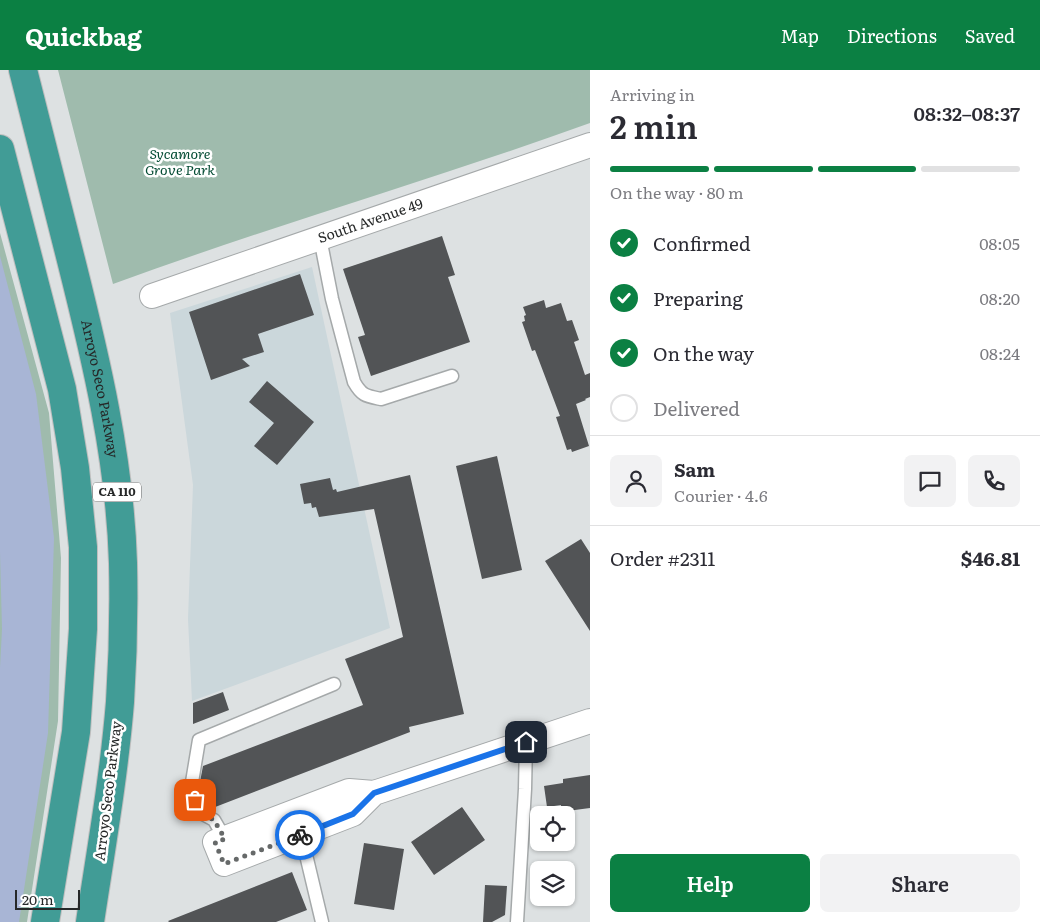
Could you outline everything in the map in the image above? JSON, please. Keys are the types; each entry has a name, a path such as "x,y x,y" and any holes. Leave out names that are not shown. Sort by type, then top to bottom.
{"highway":[{"name":"Arroyo Seco Parkway","path":"23,70 91,340 107,414 117,486 123,570 120,702 110,788 90,922"},
{"name":"CA 110","path":"0,149 62,389 75,468 83,547 83,629 76,732 45,922"}],"street":[{"name":"South Avenue 49","path":"152,296 590,145"},
{"path":"374,793 353,814 224,864 215,842 349,791 374,793 590,721"}],"lane":[{"path":"320,238 332,299 354,382 360,392 370,397 381,399 452,376"},
{"path":"225,839 214,820 199,812 191,788 198,740 334,684"},
{"path":"517,922 526,742"},
{"path":"300,835 322,922"}],"shaded area":[{"path":"312,267 390,628 192,701 188,619 193,485 170,313"}],"green space":[{"name":"Sycamore Grove Park","path":"58,70 590,70 590,123 232,242 113,284"},
{"path":"0,233 49,413 61,558 58,721 27,922 0,922"}],"water":[{"path":"0,256 36,394 54,538 48,733 19,922 0,922 0,668 2,629 0,552"}],"building":[{"path":"442,236 455,275 448,277 470,342 371,376 358,337 365,335 343,269"},
{"path":"300,274 314,315 258,334 264,352 242,359 250,366 211,380 189,312"},
{"path":"544,300 546,308 561,303 567,321 572,320 579,340 574,342 585,375 590,373 590,397 576,404 589,446 572,452 571,449 567,450 556,417 560,416 535,350 532,351 522,322 525,321 524,316 526,315 523,307"},
{"path":"267,381 314,422 277,465 254,446 274,423 249,402"},
{"path":"497,456 522,570 482,579 456,466"},
{"path":"410,475 464,714 409,727 410,732 210,809 206,806 199,787 203,766 363,705 345,659 403,637 374,509 319,517 316,507 312,508 311,503 304,504 300,484 330,478 333,490 336,489 337,492"},
{"path":"581,539 590,553 590,631 545,561"},
{"path":"223,692 229,710 193,724 193,703"},
{"path":"590,775 590,808 575,810 575,806 547,806 544,786 563,783 563,779"},
{"path":"462,807 485,840 434,875 411,842"},
{"path":"364,843 404,849 394,910 354,904"},
{"path":"292,872 307,910 276,922 168,921"},
{"path":"485,885 507,886 505,915 492,922 483,922"}],"way so far":[{"path":"195,800 199,812 214,820 225,839 215,842 224,864 300,835"}],"route":[{"path":"300,835 353,814 374,793 526,742"}]}
